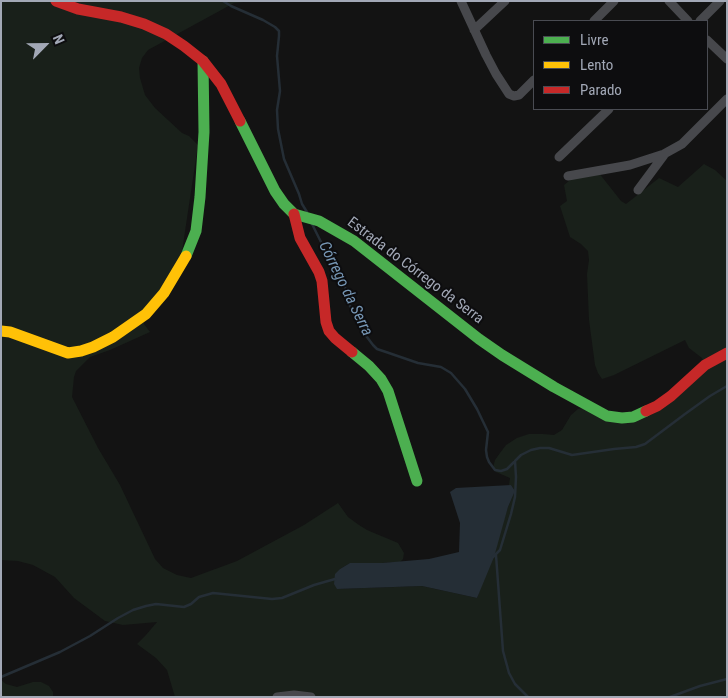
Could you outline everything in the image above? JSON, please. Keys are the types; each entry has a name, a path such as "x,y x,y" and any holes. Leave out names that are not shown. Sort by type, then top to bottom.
{"street":[{"path":"56,1 78,9 144,24 172,38 203,61 221,84 275,191 284,204 299,215 300,238 322,281 326,322 330,330 335,338 369,366 388,391 399,420 417,481"},
{"path":"460,1 496,74 509,94 519,95 533,81"},
{"path":"474,30 505,1"},
{"path":"595,20 614,1"},
{"path":"668,1 687,20"},
{"path":"701,20 720,1"},
{"path":"708,41 727,59"},
{"path":"1,331 10,332 68,353 81,351 93,348 113,338 146,314 164,293 188,252 196,231 204,132 203,61"},
{"path":"568,176 630,164 664,154 682,144 727,99"},
{"path":"559,157 608,110"},
{"path":"638,190 664,154"},
{"name":"Estrada do Córrego da Serra","path":"299,215 319,221 354,241 502,355 554,387 607,416 633,417 658,406 706,365 727,353"},
{"path":"277,697 294,695 311,697"}],"shaded area":[{"path":"1,1 253,1 234,3 148,50 142,58 139,68 145,95 155,108 198,145 181,258 142,317 144,324 150,332 90,357 76,371 74,377 72,397 98,448 120,485 155,559 163,568 177,575 191,578 237,561 304,525 338,503 348,517 367,530 398,543 404,553 403,559 400,562 350,563 340,569 337,589 422,586 477,598 515,491 509,485 510,478 496,472 493,468 495,460 506,445 517,438 529,434 554,435 562,430 571,415 582,408 636,420 703,361 702,358 689,348 685,340 602,379 595,365 589,320 588,251 570,237 560,206 567,201 564,185 580,172 595,168 621,201 626,204 659,178 678,187 704,164 715,170 727,181 727,695 715,697 175,697 167,670 156,658 137,644 157,622 123,625 105,621 74,598 55,577 33,565 18,561 1,560"},
{"path":"511,485 515,491 508,507 494,557 477,598 422,586 337,589 334,584 335,574 350,563 382,563 429,559 459,552 460,523 450,492 456,488"},
{"path":"1,680 6,684 17,687 33,682 41,682 49,686 53,692 53,697 1,697"}],"waterway":[{"name":"Córrego da Serra","path":"223,1 263,20 279,31 277,56 280,91 277,110 278,129 284,159 307,212"},
{"name":"Córrego da Serra","path":"312,224 324,248 342,276 350,306 360,322 364,333 373,345 377,349 418,363 441,367 451,373 465,389 488,432 487,457 495,470 507,469 521,455 540,448 549,448 572,455 636,447 645,444 710,396 727,386"},
{"path":"493,557 500,550 515,497 515,461"},
{"path":"496,555 503,651 509,673 515,684 528,697"},
{"path":"1,677 60,652 118,618 146,606 156,604 184,607 199,597 213,593 272,599 282,598 335,579"},
{"path":"670,697 727,679"}],"traffic: fast":[{"path":"186,256 196,231 200,197 204,132 203,61"},
{"path":"240,121 275,191 294,214 319,221 354,241 479,339 554,387 607,416 633,417 646,411"},
{"path":"352,352 369,366 381,379 388,391 417,481"}],"traffic: slow":[{"path":"1,331 10,332 68,353 93,347 113,337 146,314 164,293 186,256"}],"traffic: jam":[{"path":"56,1 78,9 121,17 144,24 166,34 203,61 221,84 240,121"},
{"path":"294,214 300,238 322,281 326,322 329,331 352,352"},
{"path":"646,411 671,396 705,365 727,353"}]}
